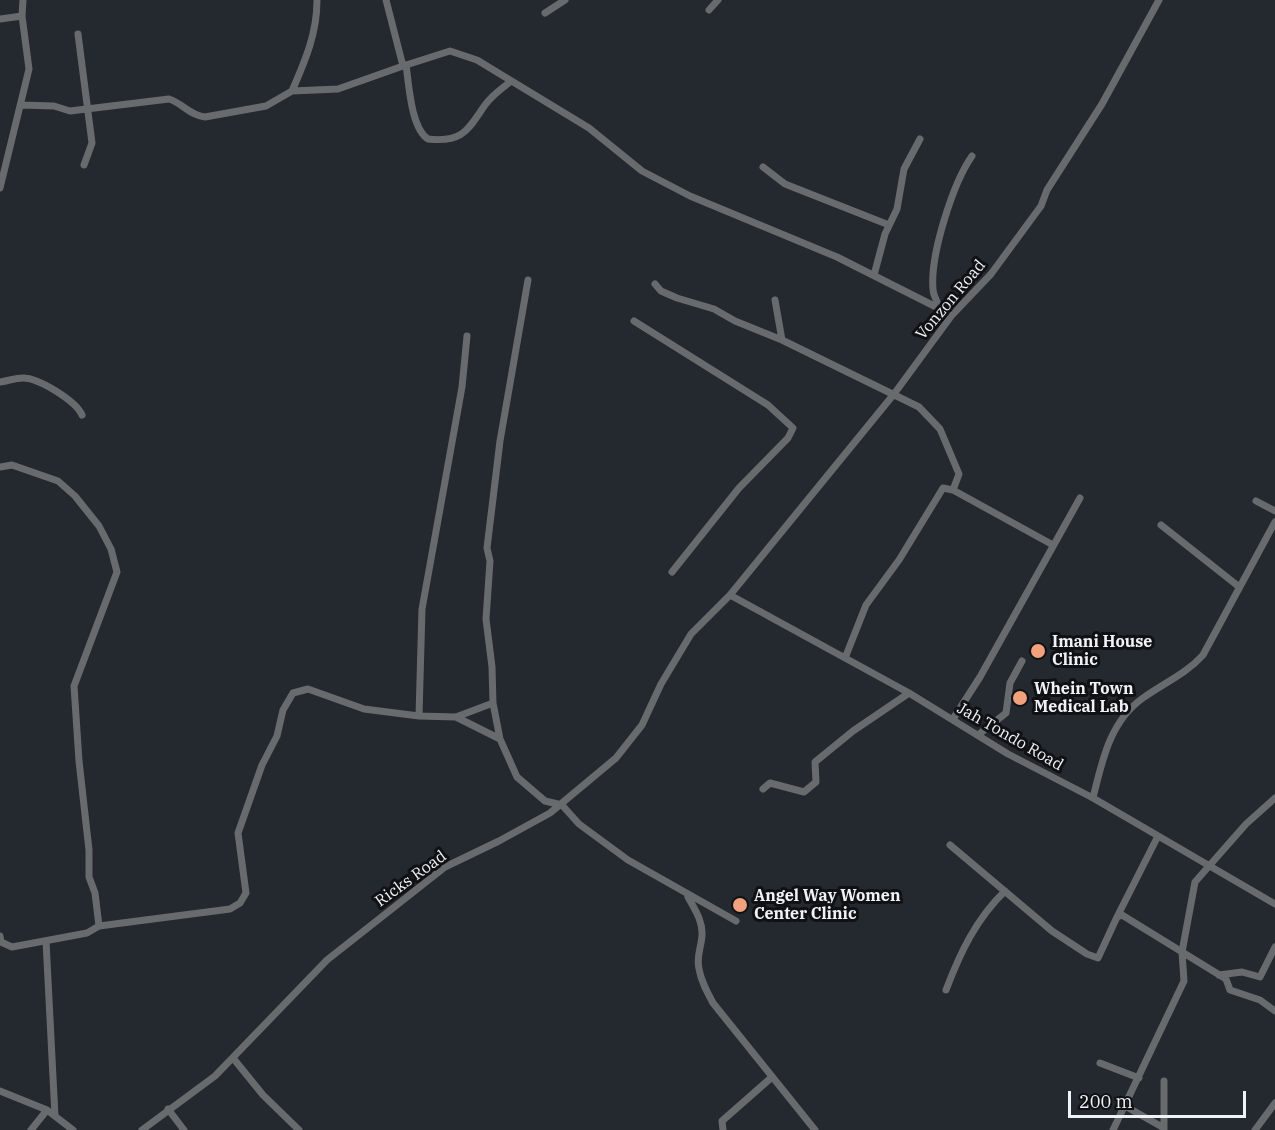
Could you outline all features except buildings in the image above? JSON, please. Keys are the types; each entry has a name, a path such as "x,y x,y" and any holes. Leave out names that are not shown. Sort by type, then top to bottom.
{"street":[{"path":"0,188 29,69 22,16 23,0"},
{"path":"292,91 307,57 317,22 317,0"},
{"path":"386,0 405,66 411,101 420,131 428,139 458,136 467,132 486,104 510,82"},
{"path":"545,13 565,0"},
{"path":"709,10 718,0"},
{"name":"Vonzon Road","path":"730,595 894,394 952,315 991,274 1041,206 1047,190 1101,104 1159,0"},
{"path":"0,19 22,16"},
{"path":"78,34 92,143 84,165"},
{"path":"21,105 54,106 70,111 169,99 178,102 197,116 205,117 266,106 292,91 338,89 450,51 477,60 589,128 642,171 690,196 874,275 939,306 952,315"},
{"path":"874,275 888,225 897,209 904,169 920,140"},
{"path":"939,306 933,290 939,236 958,177 972,156"},
{"path":"764,167 785,184 888,225"},
{"path":"528,280 488,531 486,619 492,667 493,703 500,739 517,777 545,801 562,805 591,834 628,860 687,896 736,921"},
{"path":"655,284 661,291 714,309 919,407 940,429 959,474 953,490"},
{"path":"775,300 782,340"},
{"path":"633,321 768,405 793,428 788,438 739,488 672,572"},
{"path":"419,716 422,609 462,387 467,336"},
{"path":"0,382 23,378 33,380 76,406 82,415"},
{"path":"0,467 12,465 58,481 75,496 99,526 111,549 117,572 75,686 78,761 89,850 89,877 95,893 99,926"},
{"path":"845,658 866,604 898,560 934,499 943,488 953,490 1053,545"},
{"path":"953,719 980,677 1080,498"},
{"path":"1256,501 1275,511"},
{"path":"1093,798 1101,765 1118,721 1142,698 1193,666 1203,655 1238,586 1275,522"},
{"path":"1161,525 1238,586"},
{"name":"Jah Tondo Road","path":"730,595 909,693 1008,754 1093,798 1157,838 1275,904"},
{"name":"Ricks Road","path":"142,1130 215,1076 327,960 446,867 499,842 562,805 616,758 642,725 661,684 692,634 730,595"},
{"path":"978,735 1006,713 1010,683 1022,661"},
{"path":"0,936 1,942 12,947 87,933 99,926 230,909 240,903 246,893 238,833 262,765 277,736 283,710 293,693 308,689 364,709 419,716 456,717 493,703"},
{"path":"763,789 770,783 804,792 816,782 815,762 853,731 909,693"},
{"path":"456,717 500,739"},
{"path":"1113,1130 1184,981 1182,952 1195,882 1246,824 1274,801"},
{"path":"950,845 1052,931 1087,954 1098,958 1157,838"},
{"path":"946,990 962,950 991,905 1005,891"},
{"path":"687,896 701,920 702,937 698,951 698,967 702,982 713,1004 815,1130"},
{"path":"1117,917 1122,915 1226,979 1230,990 1260,1000 1275,1011"},
{"path":"46,941 55,1116"},
{"path":"1219,975 1242,972 1260,977 1275,947"},
{"path":"233,1058 263,1095 298,1130"},
{"path":"1100,1063 1139,1078"},
{"path":"723,1130 722,1120 772,1077"},
{"path":"1164,1081 1164,1129"},
{"path":"0,1091 47,1110 73,1130"},
{"path":"1255,1130 1275,1103"},
{"path":"1125,1106 1164,1129"},
{"path":"168,1109 184,1130"},
{"path":"31,1130 47,1110"}],"place":[{"name":"Imani House Clinic","path":"1038,651"},
{"name":"Whein Town Medical Lab","path":"1020,698"},
{"name":"Angel Way Women Center Clinic","path":"740,905"}]}
